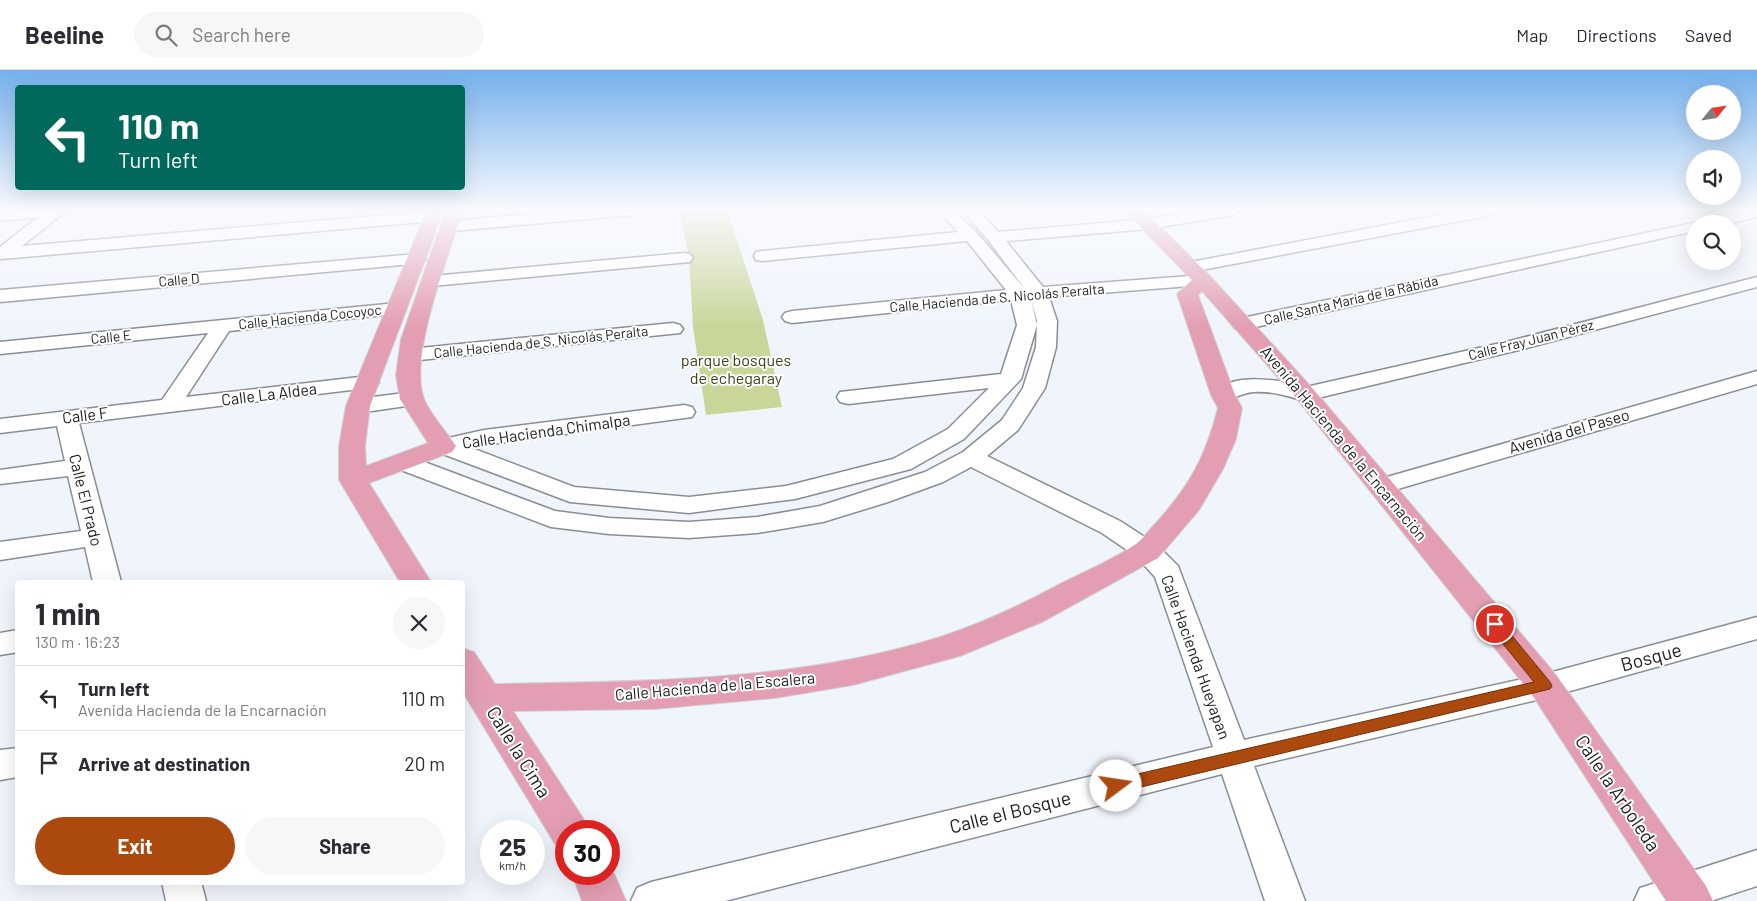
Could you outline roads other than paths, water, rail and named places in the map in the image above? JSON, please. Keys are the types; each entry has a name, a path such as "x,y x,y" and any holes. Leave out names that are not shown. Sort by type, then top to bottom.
{"main road":[{"path":"414,580 353,480 352,446 358,406 417,259 423,249"},
{"path":"437,249 432,281 411,347 408,375 412,399 443,446"},
{"name":"Avenida Hacienda de la Encarnación","path":"1172,249 1197,273 1308,399 1382,486 1545,686"},
{"path":"1197,273 1187,294 1226,402"},
{"name":"Calle Hacienda de la Escalera","path":"485,698 654,694 775,684 853,672 948,647 1031,614 1147,551 1189,504 1206,476 1223,439 1226,402"},
{"name":"Calle Hacienda Chimalpa","path":"353,480 443,446"},
{"name":"Calle la Cima","path":"465,666 562,820"},
{"name":"Calle la Arboleda","path":"1545,686 1676,897"},
{"path":"597,885 604,901"}],"street":[{"path":"2,254 54,249"},
{"path":"762,256 837,249"},
{"path":"443,446 570,494 689,505 786,494 902,464 956,434 1010,379 1027,325 1029,294 984,249"},
{"path":"402,462 551,519 609,526 689,530 757,525 824,514 879,497 934,476 971,457 1010,426 1034,388 1046,347 1047,321 1001,249"},
{"name":"Calle Hacienda de S. Nicolás Peralta","path":"792,317 1029,294 1197,273 1310,249"},
{"name":"Calle Santa María de la Rábida","path":"1242,324 1590,249"},
{"path":"432,281 684,258"},
{"name":"Calle D","path":"0,296 417,259"},
{"name":"Calle Fray Juan Pérez","path":"1308,399 1757,282"},
{"name":"Calle Hacienda Cocoyoc","path":"223,326 397,308"},
{"path":"170,405 223,326"},
{"name":"Calle E","path":"0,348 223,326"},
{"name":"Calle Hacienda de S. Nicolás Peralta","path":"384,342 411,347 673,329"},
{"name":"Avenida del Paseo","path":"1382,486 1757,377"},
{"path":"848,397 1010,379"},
{"name":"Calle La Aldea","path":"170,405 368,382"},
{"path":"1226,402 1236,402 1258,395 1308,399"},
{"path":"358,406 412,399"},
{"name":"Calle F","path":"0,426 170,405"},
{"name":"Calle Hacienda Chimalpa","path":"443,446 484,437 684,412"},
{"name":"Calle El Prado","path":"66,418 107,580"},
{"name":"Calle Hacienda Hueyapan","path":"971,457 1111,527 1147,551 1168,573 1232,757 1285,901"},
{"path":"0,477 78,466"},
{"path":"0,551 96,537"},
{"name":"Bosque","path":"1545,686 1757,628"},
{"path":"0,644 15,642"},
{"name":"Calle el Bosque","path":"651,901 1232,757 1545,686"},
{"path":"0,765 15,762"},
{"path":"1676,897 1757,868"},
{"path":"182,885 186,901"}],"park label":[{"name":"parque bosques de echegaray","path":"736,369"}]}
